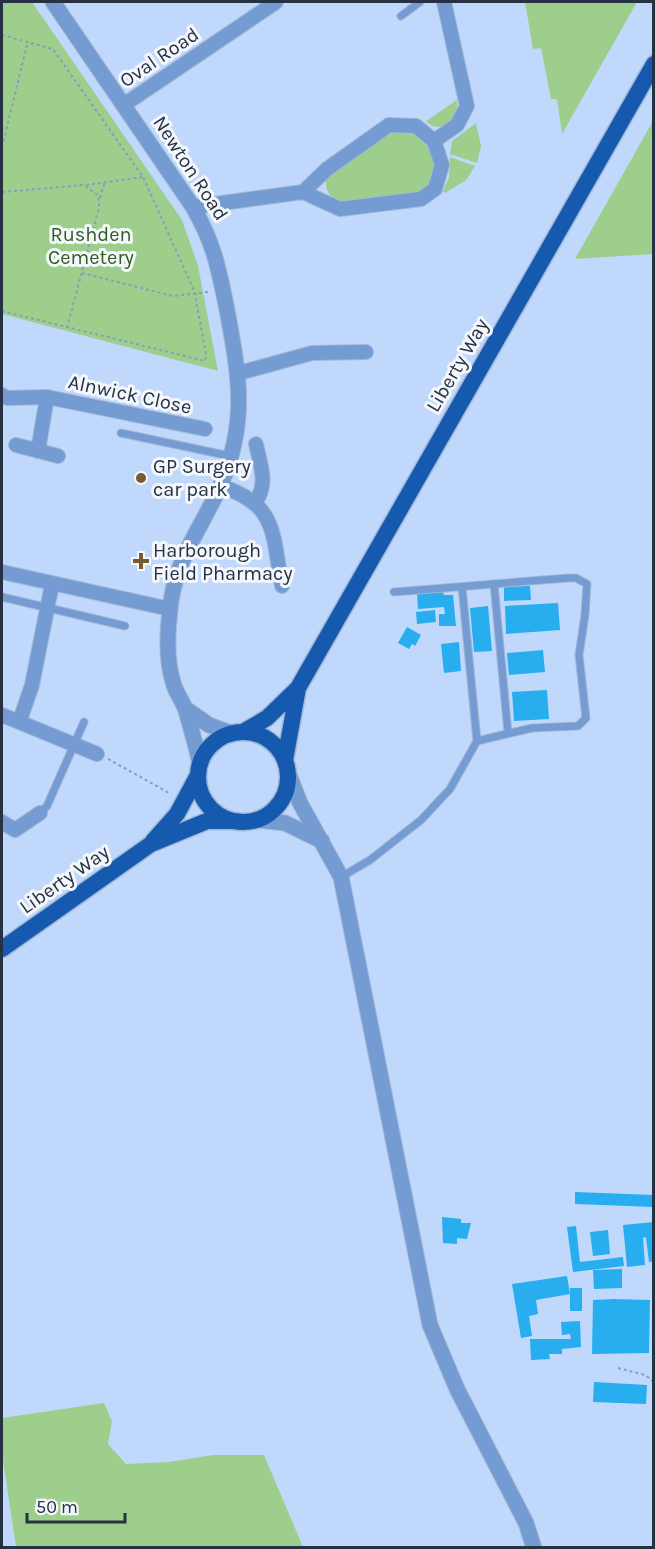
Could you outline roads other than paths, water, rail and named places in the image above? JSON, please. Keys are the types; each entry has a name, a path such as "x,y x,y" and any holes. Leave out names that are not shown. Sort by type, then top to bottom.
{"highway":[{"name":"Liberty Way","path":"237,732 267,718 298,688 654,64"},
{"name":"Liberty Way","path":"287,766 298,688"},
{"path":"237,732 264,736 280,751 287,766 285,796 278,806 258,820 244,823 231,821 217,814 206,804 200,790 199,769 211,745 237,732"},
{"name":"Liberty Way","path":"151,844 177,814 199,769"},
{"name":"Liberty Way","path":"2,949 151,844 207,821 231,821"}],"street":[{"name":"Newton Road","path":"53,2 125,105 193,207 210,237 239,373 238,458 191,539 176,574 170,609 168,657 173,684 186,709 199,769"},
{"name":"Oval Road","path":"125,105 276,2"},
{"path":"434,141 457,125 466,106 444,2"},
{"path":"193,207 303,192 340,209 421,200 435,189 442,165 434,141 417,126 389,125 327,169 303,192"},
{"path":"239,373 312,353 366,352"},
{"name":"Alnwick Close","path":"2,395 7,398 47,397 205,429"},
{"name":"Alnwick Close","path":"38,451 47,397"},
{"path":"16,445 58,456"},
{"path":"238,458 258,451 264,483 263,491 255,502"},
{"path":"220,486 243,493 255,502 270,525 282,586"},
{"path":"2,572 170,609"},
{"path":"20,720 32,686 52,584"},
{"path":"186,709 209,724 237,732"},
{"path":"2,715 20,720 97,754"},
{"path":"287,766 300,802 341,877 430,1325 457,1389 526,1523 534,1548"},
{"path":"2,822 15,830 40,813"},
{"path":"258,820 285,823 322,841"}],"lane":[{"path":"401,16 420,2"},
{"path":"121,433 238,458"},
{"path":"394,592 576,578 587,584 579,655 586,718 578,726 532,728 477,741"},
{"path":"494,584 508,733"},
{"path":"341,877 370,860 422,820 450,789 477,741 462,586"},
{"path":"2,597 124,626"},
{"path":"40,813 47,806 84,722"}],"place":[{"name":"GP Surgery car park","path":"141,478"},
{"name":"Harborough Field Pharmacy","path":"141,561"}],"park label":[{"name":"Rushden Cemetery","path":"91,246"}]}
